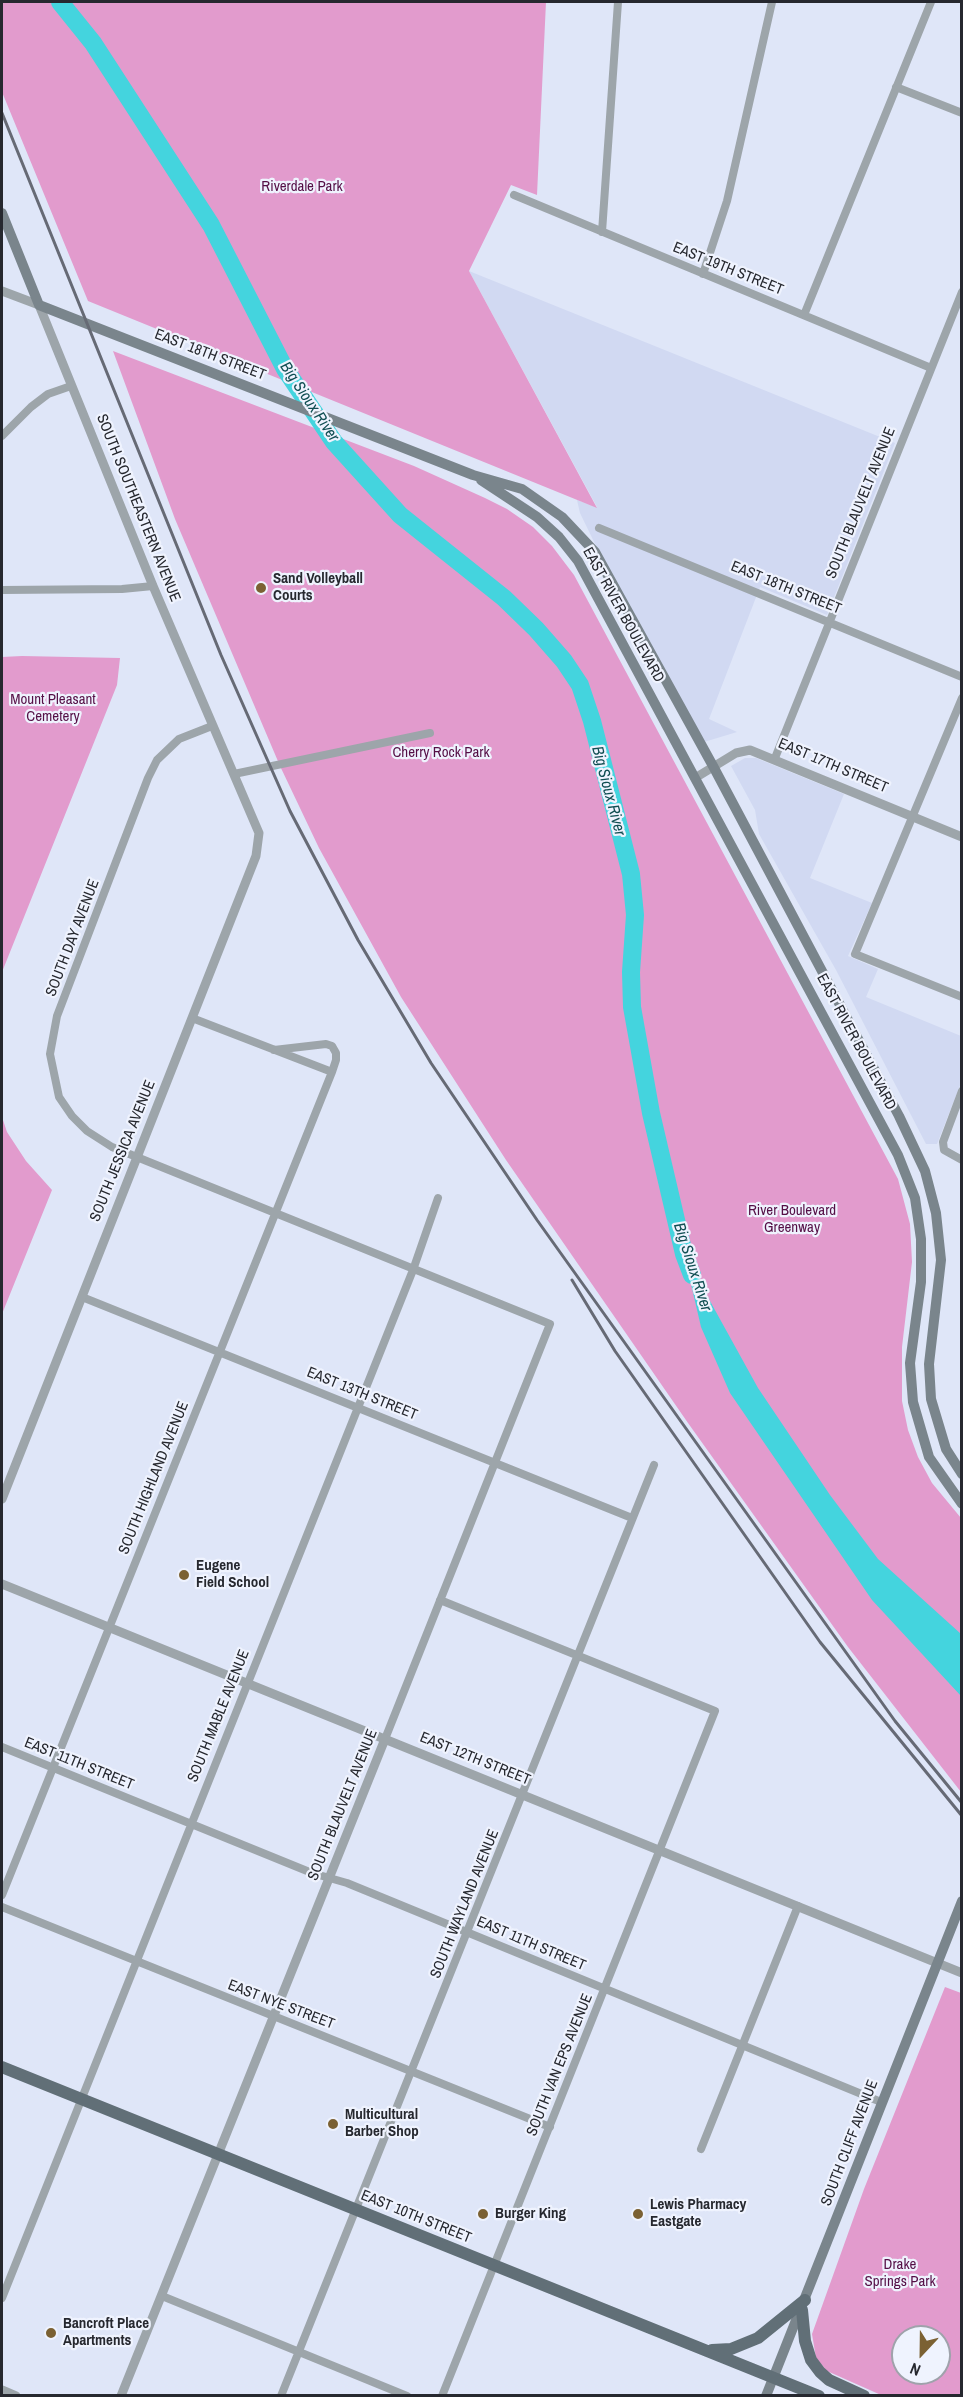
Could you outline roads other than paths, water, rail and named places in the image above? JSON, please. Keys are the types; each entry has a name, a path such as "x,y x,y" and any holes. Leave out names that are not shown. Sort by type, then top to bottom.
{"main road":[{"name":"SOUTH SOUTHEASTERN AVENUE","path":"2,213 39,305"},
{"name":"EAST 18TH STREET","path":"39,305 474,475"},
{"name":"EAST RIVER BOULEVARD","path":"474,475 502,482 535,496 562,517 585,540 604,568 899,1116 925,1171 936,1213 941,1260 929,1364 931,1399 946,1449 962,1474"},
{"name":"EAST RIVER BOULEVARD","path":"474,475 537,517 569,549 883,1125 908,1177 918,1216 922,1260 910,1363 912,1402 929,1457 962,1504"},
{"name":"SOUTH CLIFF AVENUE","path":"766,2396 804,2305 881,2102 962,1901"},
{"name":"EAST 10TH STREET","path":"2,2067 819,2396"},
{"path":"704,2349 731,2349 759,2338 773,2328 785,2314 804,2305 805,2341 811,2360 829,2380 864,2396"}],"street":[{"path":"602,232 618,2"},
{"path":"703,274 728,201 771,2"},
{"path":"804,315 931,2"},
{"path":"896,87 962,113"},
{"name":"EAST 19TH STREET","path":"514,195 932,368"},
{"name":"EAST 18TH STREET","path":"2,291 39,305"},
{"name":"SOUTH BLAUVELT AVENUE","path":"775,758 962,292"},
{"name":"SOUTH SOUTHEASTERN AVENUE","path":"39,305 153,586 212,726 252,812"},
{"path":"2,436 31,407 48,394 71,386"},
{"name":"EAST 18TH STREET","path":"599,528 962,677"},
{"path":"2,590 122,589 153,586"},
{"path":"962,698 855,954 962,997"},
{"name":"SOUTH DAY AVENUE","path":"212,726 179,739 157,760 52,1033 50,1054 53,1079 59,1097 72,1116 87,1131 111,1147 550,1324"},
{"path":"234,774 430,733"},
{"name":"EAST 17TH STREET","path":"695,778 743,750 775,758 962,837"},
{"name":"SOUTH JESSICA AVENUE","path":"2,1499 256,856 259,833 252,812"},
{"path":"192,1018 274,1050 332,1072 336,1053 332,1046 326,1044 274,1050"},
{"name":"SOUTH HIGHLAND AVENUE","path":"2,1895 332,1072"},
{"path":"962,1091 945,1132 944,1150 962,1160"},
{"name":"SOUTH MABLE AVENUE","path":"2,2298 413,1270 438,1198"},
{"name":"EAST 13TH STREET","path":"82,1297 633,1518"},
{"name":"SOUTH BLAUVELT AVENUE","path":"121,2396 550,1324"},
{"name":"SOUTH WAYLAND AVENUE","path":"281,2396 654,1465"},
{"name":"EAST 12TH STREET","path":"2,1584 962,1973"},
{"path":"440,1600 577,1655"},
{"name":"SOUTH VAN EPS AVENUE","path":"442,2396 715,1712 577,1655"},
{"name":"EAST 11TH STREET","path":"2,1748 468,1933 881,2102"},
{"path":"700,2149 798,1906"},
{"name":"EAST NYE STREET","path":"2,1907 550,2127"},
{"path":"162,2296 407,2396"},
{"path":"2,2390 16,2396"}],"water":[{"path":"684,1254 758,1388 830,1495 878,1559 961,1634 961,1696 872,1600 730,1393 701,1327"}],"waterway":[{"name":"Big Sioux River","path":"60,2 93,43 211,225 285,369 334,442 400,515 504,598 536,629 564,661 580,685 592,721 631,874 635,915 631,972 632,1007 651,1113 684,1254 692,1275"}],"railway":[{"path":"2,113 221,655 290,811 358,940 431,1063 537,1220 895,1721 962,1803"},
{"path":"572,1280 615,1351 820,1642 962,1816"}],"place":[{"name":"Sand Volleyball Courts","path":"261,588"},
{"name":"Eugene Field School","path":"184,1575"},
{"name":"Multicultural Barber Shop","path":"333,2124"},
{"name":"Burger King","path":"483,2214"},
{"name":"Lewis Pharmacy Eastgate","path":"638,2214"},
{"name":"Bancroft Place Apartments","path":"51,2333"}],"park label":[{"name":"Riverdale Park","path":"302,187"},
{"name":"Mount Pleasant Cemetery","path":"53,708"},
{"name":"Cherry Rock Park","path":"441,753"},
{"name":"River Boulevard Greenway","path":"792,1220"},
{"name":"Drake Springs Park","path":"900,2274"}]}
